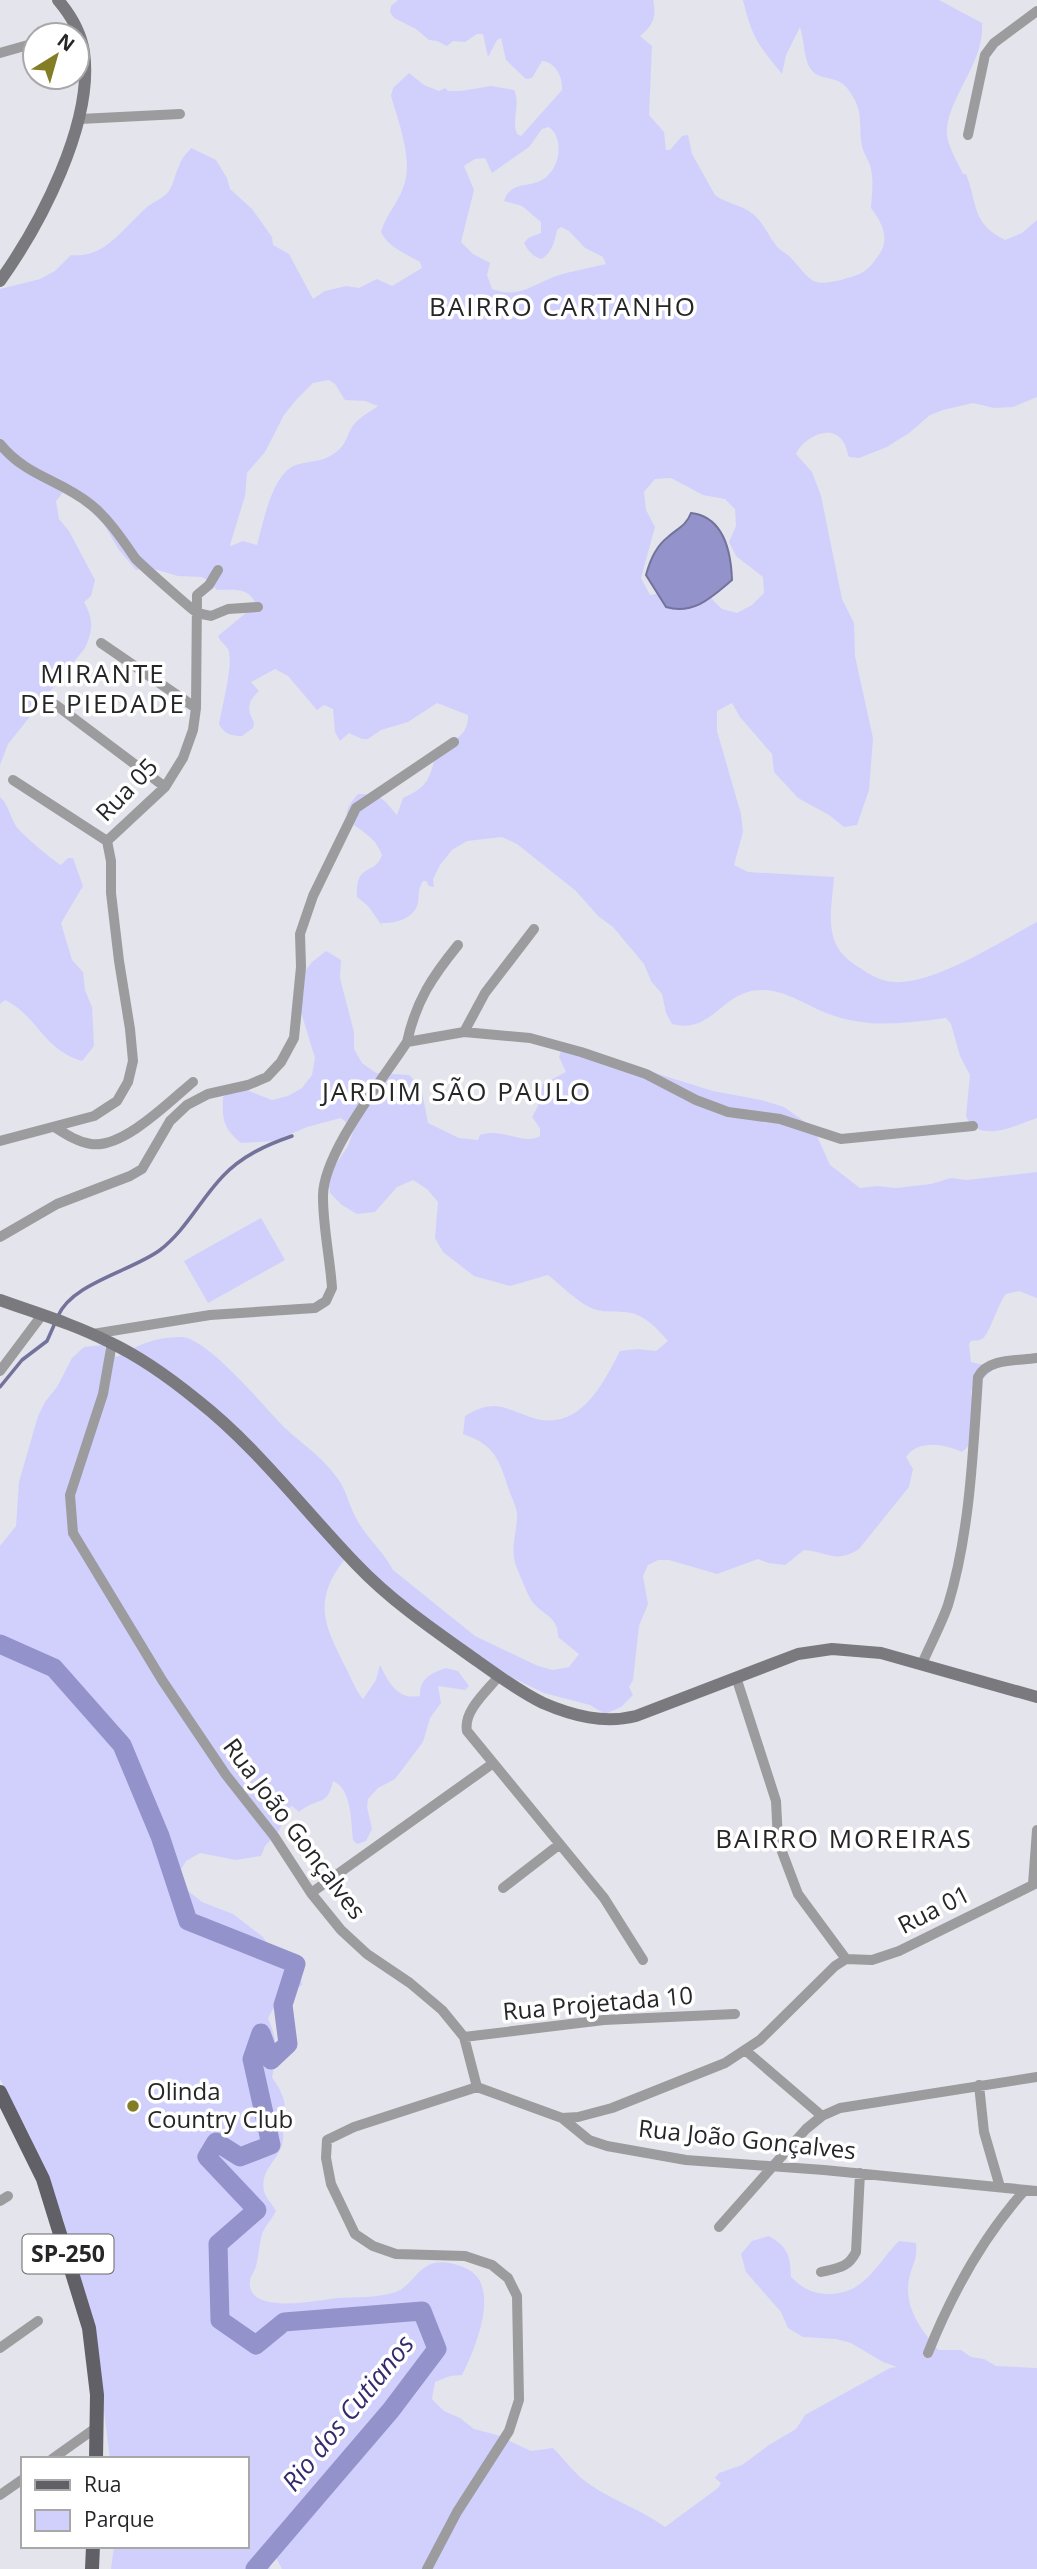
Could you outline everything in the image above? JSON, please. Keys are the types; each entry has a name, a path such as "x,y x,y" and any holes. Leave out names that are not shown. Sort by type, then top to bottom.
{"main road":[{"path":"58,0 73,21"},
{"path":"0,281 19,254 45,207 80,119 84,91"},
{"path":"0,1300 112,1343 200,1402 254,1454 358,1566 426,1624 541,1702 574,1714 602,1720 636,1716 798,1654 832,1649 881,1653 1037,1698"},
{"name":"SP-250","path":"0,2092 43,2179 89,2328 97,2395 96,2457"},
{"path":"92,2569 93,2548"}],"street":[{"path":"968,135 985,55 994,43 1037,11"},
{"path":"0,53 21,47"},
{"path":"80,119 180,114"},
{"path":"0,444 12,459 32,473 67,488 92,505 130,546 135,559 196,611 211,616 228,609 258,607"},
{"path":"196,611 197,595 209,585 218,570"},
{"name":"Rua 05","path":"107,841 165,787 183,758 193,730 196,708 196,611"},
{"path":"101,643 196,708"},
{"path":"57,705 165,787"},
{"path":"0,1237 57,1204 142,1169 170,1121 187,1105 208,1094 248,1085 267,1077 281,1062 294,1038 301,967 300,934 313,896 356,808 454,742"},
{"path":"0,1142 94,1116 117,1101 128,1082 133,1061 128,1004 119,961 107,841 13,780"},
{"path":"464,1032 485,993 534,929"},
{"path":"92,1334 210,1315 315,1308 326,1301 332,1288 323,1196 326,1173 337,1149 407,1042 414,1012 423,993 458,945"},
{"path":"407,1042 464,1032 530,1038 646,1074 696,1100 727,1112 780,1119 841,1139 973,1126"},
{"path":"56,1128 76,1140 93,1145 115,1140 139,1125 193,1082"},
{"path":"0,1371 44,1316"},
{"name":"Rua João Gonçalves","path":"112,1343 103,1394 70,1495 73,1533 162,1680 226,1775 274,1836 311,1893 341,1930 367,1954 410,1983 442,2010 464,2037 477,2087 562,2118 589,2140 607,2146 686,2160 860,2173 1037,2191"},
{"path":"922,1664 947,1607 955,1578 970,1487 978,1377 990,1364 1037,1358"},
{"path":"499,1676 468,1715 465,1723 467,1731 604,1898 643,1960"},
{"path":"562,2118 578,2117 612,2108 697,2076 746,2050 760,2040 835,1966 846,1959 798,1894 778,1841 776,1801 736,1677"},
{"path":"311,1893 492,1764"},
{"path":"1035,1884 1037,1830"},
{"path":"503,1888 560,1844"},
{"name":"Rua 01","path":"846,1959 872,1960 899,1951 1035,1884"},
{"name":"Rua Projetada 10","path":"464,2037 604,2020 735,2014"},
{"path":"746,2050 822,2116"},
{"path":"719,2227 806,2129 822,2116 840,2108 1037,2077"},
{"path":"979,2085 985,2133 1000,2187"},
{"path":"427,2569 457,2512 509,2431 519,2400 517,2296 508,2278 492,2265 465,2256 396,2254 373,2246 355,2234 331,2184 326,2158 327,2140 354,2127 477,2087"},
{"path":"821,2272 843,2267 851,2262 856,2252 860,2173"},
{"path":"928,2353 948,2303 1001,2216 1025,2190"},
{"path":"0,2348 38,2321"},
{"path":"55,2457 97,2427"},
{"path":"0,2495 21,2480"}],"green space":[{"path":"398,0 653,0 653,20 640,36 652,46 649,115 664,132 666,150 670,150 682,136 688,135 692,154 715,195 753,214 777,246 808,277 813,281 825,283 864,272 884,244 884,231 871,208 872,176 863,150 860,116 852,95 844,85 813,72 810,68 800,27 786,55 782,74 757,40 743,0 939,0 982,23 978,51 949,116 947,134 963,174 966,174 977,212 986,227 1005,240 1022,233 1037,220 1037,397 1013,407 994,408 973,403 943,410 930,415 887,447 859,458 849,457 842,440 831,433 810,438 796,454 812,472 821,496 842,599 854,623 855,656 873,738 869,790 857,825 844,827 829,815 798,798 774,772 772,754 740,717 732,703 717,711 717,731 741,814 743,832 734,865 748,872 834,877 831,921 835,941 847,958 868,973 894,982 928,977 967,960 1037,922 1037,1118 998,1130 979,1130 972,1125 966,1116 970,1075 960,1056 951,1024 946,1018 887,1024 858,1022 829,1014 781,993 764,990 750,991 738,996 698,1023 686,1026 672,1024 666,1013 662,994 651,981 644,964 613,927 598,916 576,891 517,844 502,837 467,841 452,850 433,879 434,887 423,881 413,913 398,921 381,923 383,927 368,906 357,897 359,879 375,866 382,855 373,840 349,820 347,810 358,794 366,794 381,798 397,815 403,798 424,785 437,751 463,733 468,715 437,703 408,722 381,730 368,739 349,733 340,741 335,732 333,709 324,705 317,710 288,676 275,669 251,682 259,691 249,705 253,728 242,736 228,734 219,724 229,674 229,656 228,649 218,636 253,607 255,602 252,597 239,590 217,590 201,577 178,576 147,567 136,570 119,550 93,506 68,486 56,501 59,519 69,531 95,580 91,596 84,602 90,614 90,636 85,648 8,744 0,765 0,289 40,279 55,271 71,255 83,255 104,247 147,207 169,191 181,161 191,148 216,160 230,189 252,209 272,237 273,245 289,254 313,299 325,291 346,286 359,288 377,279 392,286 422,268 420,262 393,246 381,232 403,189 407,172 403,139 391,96 393,88 409,73 424,85 439,91 445,88 448,91 461,91 491,86 514,90 517,100 515,129 521,136 562,90 562,85 555,67 542,61 532,78 526,79 506,60 501,38 497,40 488,57 483,34 477,34 465,42 453,41 447,46 429,40 416,29 394,18 390,12 391,6","holes":["549,127 559,146 553,169 542,180 511,190 504,201 522,206 541,222 541,233 528,238 524,243 536,257 542,259 548,253 557,230 561,227 569,231 585,248 603,257 606,264 556,276 518,292 492,289 487,275 490,263 473,254 461,242 474,190 464,166 475,159 485,158 492,173 529,147 542,129","329,380 335,384 345,400 365,401 378,406 356,422 343,445 331,456 296,465 281,478 270,500 257,545 243,541 231,546 245,496 247,473 265,452 284,415 313,383","671,478 703,495 725,499 735,509 736,526 729,542 736,556 763,577 764,593 752,605 737,613 722,609 710,597 666,592 650,595 641,578 655,527 646,510 644,492 655,479"]},
{"path":"0,797 18,829 45,853 61,865 68,858 73,858 83,886 61,923 72,960 83,972 85,990 92,1007 94,1046 82,1061 58,1049 16,1007 5,1000 0,1004"},
{"path":"326,951 341,960 340,978 354,1032 354,1049 362,1063 376,1073 409,1075 421,1087 428,1123 459,1138 478,1140 480,1135 489,1133 527,1139 540,1136 540,1128 532,1117 538,1106 543,1084 566,1072 559,1057 561,1051 571,1047 585,1048 623,1063 713,1091 784,1107 808,1124 816,1134 830,1165 860,1188 896,1188 931,1184 951,1178 967,1180 1037,1172 1037,1298 1019,1291 1006,1294 985,1337 969,1344 971,1362 988,1366 991,1371 971,1391 974,1432 968,1446 962,1452 932,1445 911,1451 906,1457 913,1469 909,1487 859,1549 844,1556 804,1550 785,1565 758,1559 717,1574 669,1560 658,1560 648,1565 643,1576 648,1604 639,1626 633,1680 629,1687 633,1695 621,1707 605,1714 590,1705 544,1693 497,1670 345,1559 328,1588 325,1614 333,1640 363,1699 376,1680 380,1665 395,1689 412,1697 420,1696 420,1690 427,1678 446,1668 458,1671 469,1686 465,1690 438,1686 441,1703 430,1718 423,1742 395,1779 378,1788 368,1799 372,1829 366,1841 357,1844 353,1840 347,1798 344,1791 333,1781 325,1798 299,1812 292,1806 289,1808 279,1831 265,1846 261,1856 236,1860 200,1853 186,1861 176,1878 202,1902 233,1914 263,1937 272,1952 300,1967 302,1985 276,2004 268,2018 276,2048 272,2077 281,2093 285,2110 280,2121 283,2143 264,2181 265,2193 276,2211 262,2234 250,2281 252,2292 259,2299 285,2303 374,2296 396,2292 406,2286 423,2268 434,2263 450,2263 465,2268 476,2276 482,2288 483,2318 479,2334 462,2375 435,2382 432,2399 444,2411 460,2418 474,2429 497,2435 531,2451 553,2448 586,2482 665,2527 718,2488 721,2483 715,2478 719,2473 742,2465 796,2429 805,2415 890,2368 897,2367 851,2343 836,2339 803,2337 788,2328 781,2312 746,2272 741,2254 752,2241 769,2236 775,2240 787,2252 791,2277 809,2290 830,2294 862,2283 899,2241 916,2243 908,2296 919,2325 938,2350 961,2350 971,2357 984,2359 996,2366 1037,2368 1037,2569 282,2569 275,2556 270,2559 270,2569 111,2569 114,2548 248,2548 248,2457 110,2457 95,2339 66,2252 64,2221 29,2134 0,2079 0,1546 16,1526 19,1482 38,1416 72,1358 84,1347 102,1345 117,1357 156,1340 182,1337 193,1341 221,1361 285,1428 329,1468 342,1485 360,1525 393,1570 475,1636 538,1666 553,1670 569,1667 579,1654 558,1637 556,1624 535,1605 527,1593 514,1557 517,1515 515,1505 503,1472 490,1449 463,1434 465,1416 483,1408 498,1406 530,1417 562,1419 586,1404 620,1351 656,1351 668,1341 654,1326 637,1315 599,1311 585,1305 548,1275 510,1286 474,1276 443,1252 435,1238 438,1202 427,1189 413,1180 397,1187 375,1212 357,1214 342,1205 330,1193 328,1176 348,1146 354,1129 341,1118 307,1127 274,1141 241,1143 230,1133 224,1117 223,1097 239,1087 272,1100 288,1096 302,1088 312,1075 315,1058 300,1009 302,975 312,962"},
{"path":"261,1218 285,1260 208,1303 184,1261"}],"shaded area":[{"path":"691,513 711,521 718,528 730,558 732,580 702,603 685,609 666,607 646,575 657,549 684,524"}],"waterway":[{"path":"58,1316 65,1305 89,1286 160,1250 178,1233 223,1176 238,1163 264,1147 292,1136"},
{"path":"0,1387 22,1360 47,1341 55,1323"},
{"name":"Rio dos Cutianos","path":"0,1644 54,1668 122,1745 160,1836 188,1921 296,1964 283,2005 288,2044 271,2060 261,2033 252,2059 271,2145 240,2157 216,2142 207,2157 257,2210 218,2244 220,2320 256,2345 284,2322 422,2311 437,2349 391,2410 255,2569"}],"place":[{"name":"Olinda Country Club","path":"133,2106"}],"district":[{"name":"BAIRRO CARTANHO","path":"563,307"},
{"name":"MIRANTE DE PIEDADE","path":"103,689"},
{"name":"JARDIM SÃO PAULO","path":"457,1092"},
{"name":"BAIRRO MOREIRAS","path":"844,1839"}]}
